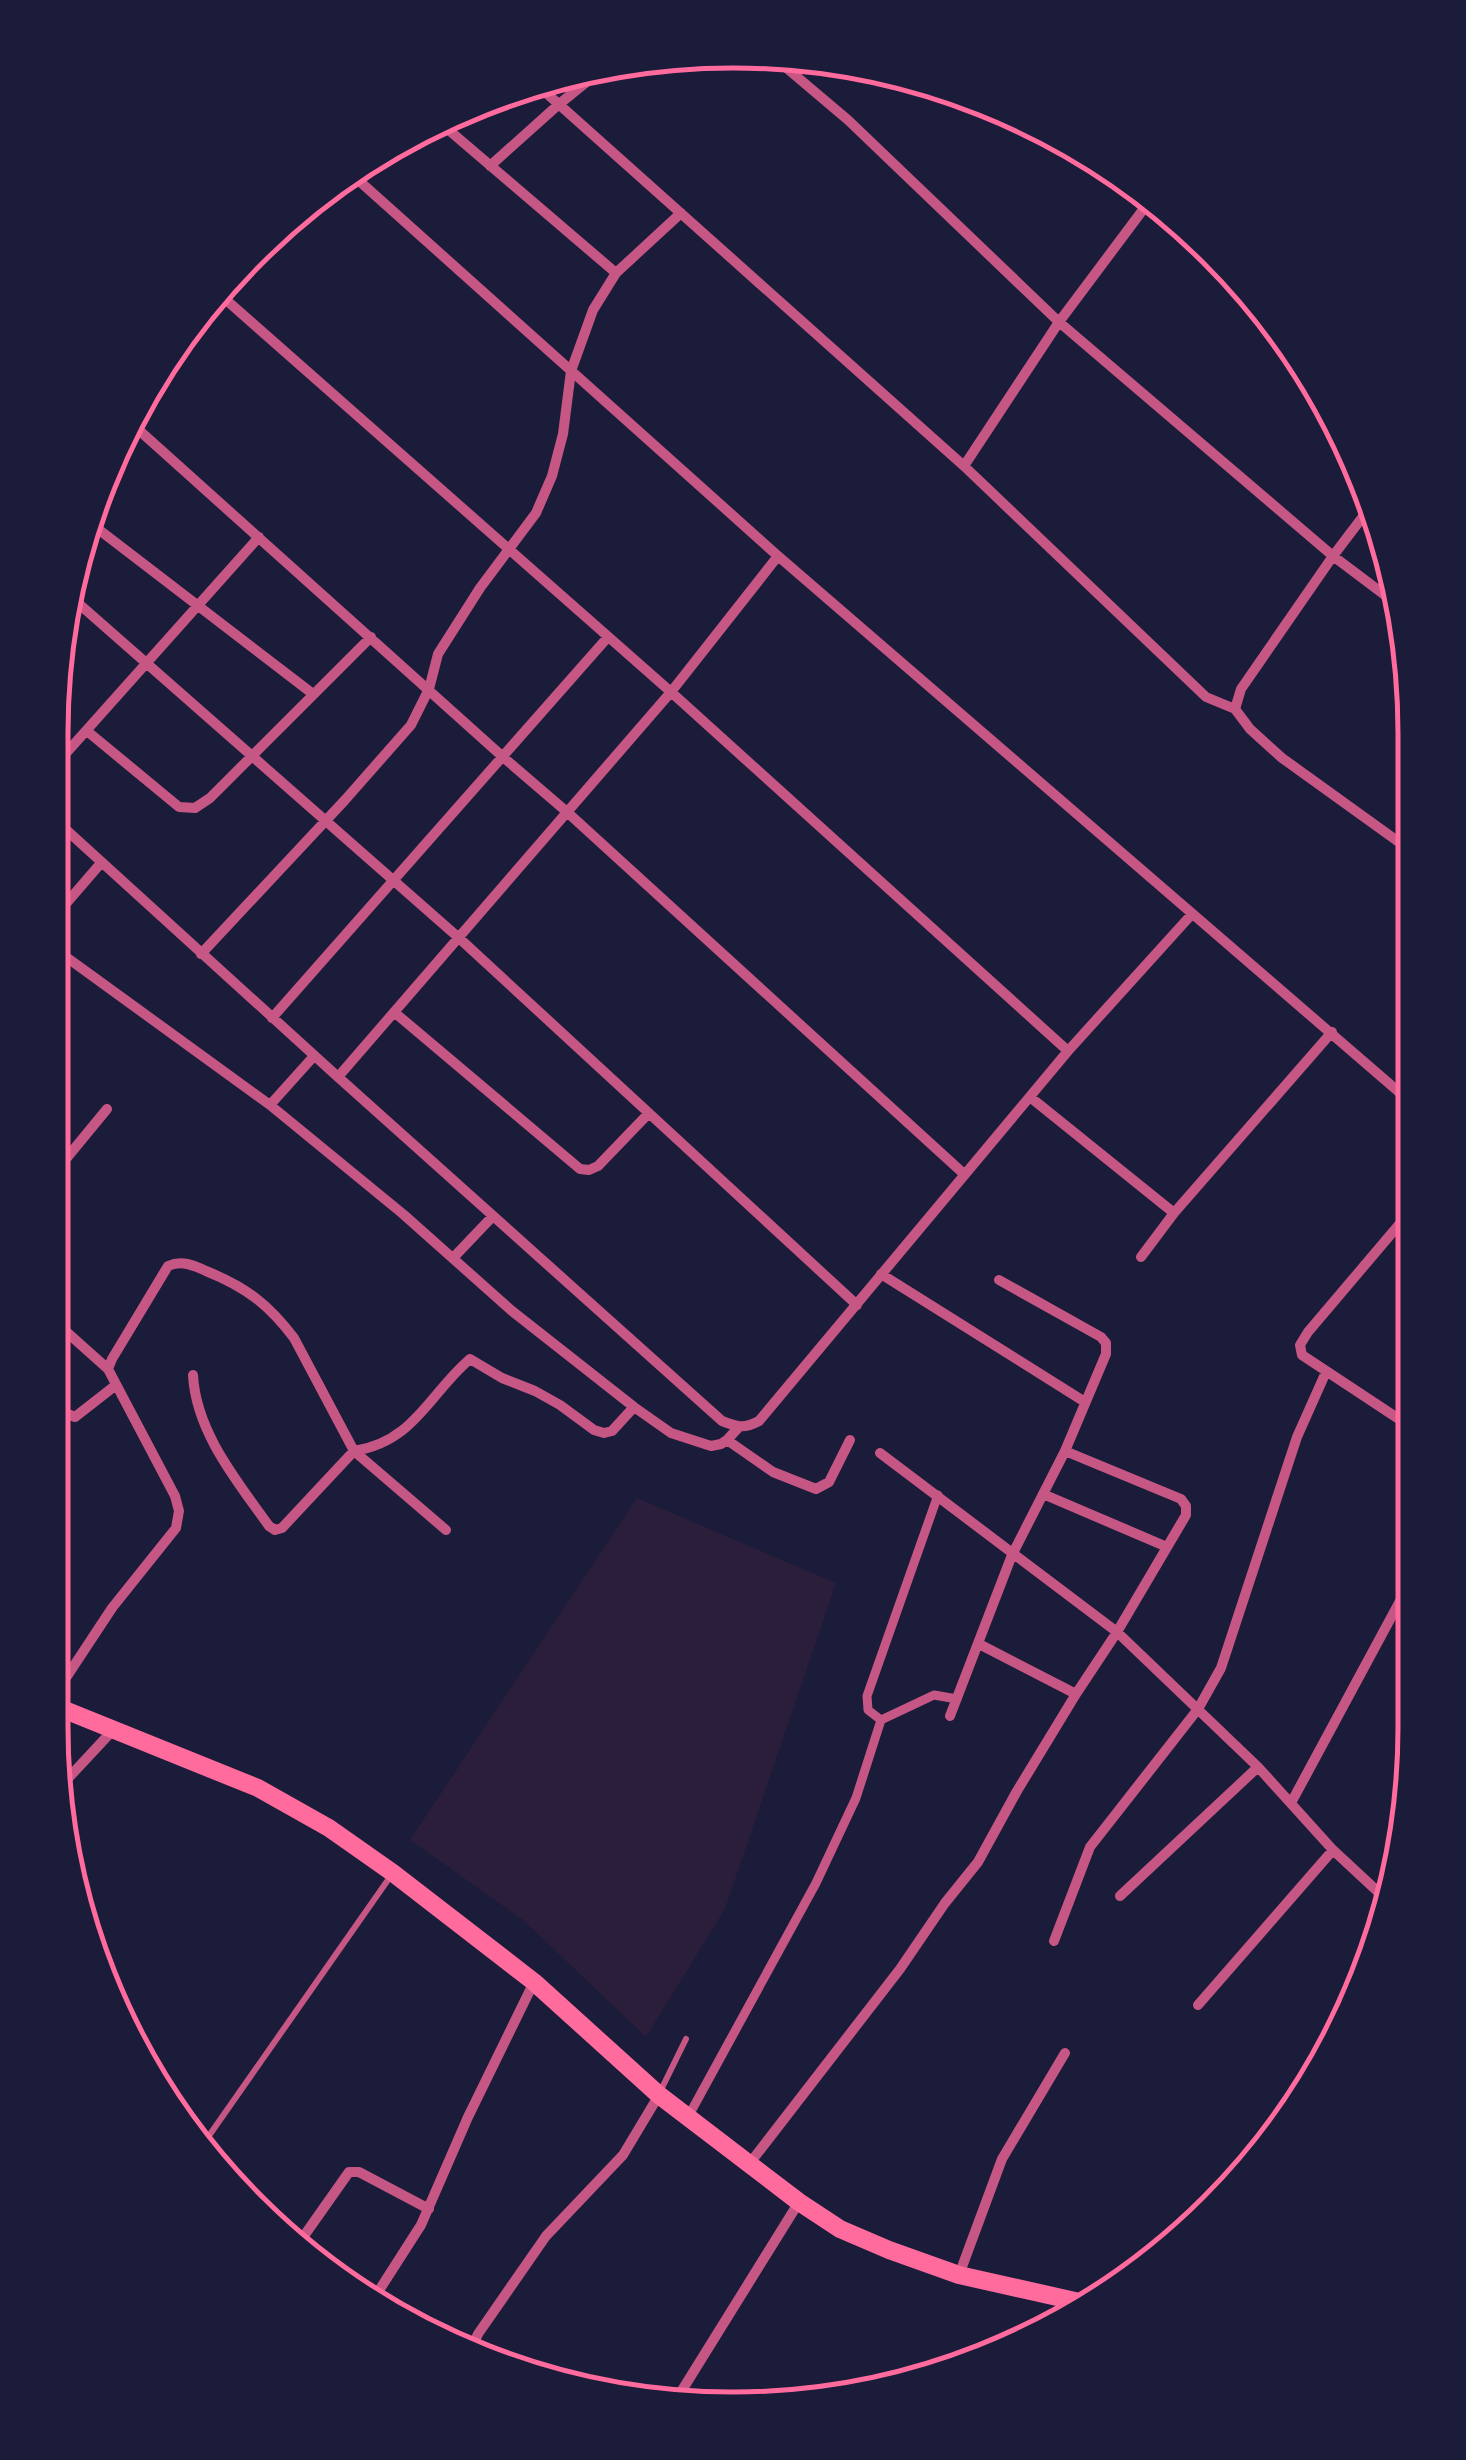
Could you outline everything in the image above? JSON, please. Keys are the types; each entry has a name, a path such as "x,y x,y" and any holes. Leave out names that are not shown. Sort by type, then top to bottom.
{"main road":[{"path":"68,1710 258,1788 329,1828 534,1982 658,2095 840,2229 958,2275 1069,2301"}],"street":[{"path":"789,70 848,120 1059,322 1384,594"},
{"path":"490,166 584,85"},
{"path":"547,94 964,466 1206,697 1235,709 1250,729 1282,758 1398,842"},
{"path":"450,131 616,273"},
{"path":"360,182 778,556 1398,1091"},
{"path":"964,466 1059,322 1143,209"},
{"path":"202,954 411,725 429,688 438,654 480,588 536,513 552,476 563,434 571,371 592,310 616,273 681,213"},
{"path":"227,301 1068,1051"},
{"path":"140,431 964,1174"},
{"path":"1235,709 1241,690 1362,518"},
{"path":"100,530 313,694"},
{"path":"68,752 259,537"},
{"path":"338,1077 670,692 778,556"},
{"path":"80,605 459,938 857,1305"},
{"path":"87,731 180,807 195,808 210,798 371,637"},
{"path":"272,1018 608,637"},
{"path":"68,832 722,1420 738,1428 759,1422 1068,1051 1192,914"},
{"path":"68,901 101,863"},
{"path":"68,958 270,1105 512,1312 634,1408 672,1432 711,1446 721,1444 738,1428"},
{"path":"394,1012 580,1169 598,1166 649,1114"},
{"path":"1141,1257 1174,1213 1332,1032"},
{"path":"270,1105 314,1056"},
{"path":"1030,1098 1174,1213"},
{"path":"68,1157 107,1108"},
{"path":"452,1258 493,1216"},
{"path":"1398,1227 1300,1345 1302,1355 1398,1418"},
{"path":"108,1369 168,1266 190,1264 247,1289 294,1338 354,1450 446,1530"},
{"path":"881,1274 1085,1402"},
{"path":"950,1716 1012,1554 1106,1354 1106,1342 1101,1336 999,1280"},
{"path":"68,1334 108,1369 179,1512 176,1528 112,1608 68,1675"},
{"path":"193,1374 216,1450 275,1530 282,1528 354,1450 372,1448 395,1437 422,1414 470,1358 502,1378 535,1391 594,1430 612,1432 634,1408"},
{"path":"1054,1941 1090,1847 1198,1709 1222,1668 1297,1438 1326,1372"},
{"path":"68,1413 75,1416 116,1385"},
{"path":"727,1440 773,1472 816,1488 829,1482 850,1440"},
{"path":"750,2163 978,1862 1186,1515 1181,1499 1064,1450"},
{"path":"880,1452 1117,1632 1258,1767 1333,1850 1378,1892"},
{"path":"1043,1494 1167,1547"},
{"path":"881,1720 868,1710 867,1696 938,1495"},
{"path":"1291,1803 1398,1604"},
{"path":"979,1644 1076,1694"},
{"path":"688,2117 816,1883 856,1798 881,1720 934,1695 957,1699"},
{"path":"70,1777 114,1729"},
{"path":"1120,1896 1258,1767"},
{"path":"1198,2004 1333,1850"},
{"path":"379,2290 421,2225 534,1982"},
{"path":"958,2275 1002,2159 1065,2053"},
{"path":"475,2341 546,2236 624,2155 658,2095"},
{"path":"304,2235 349,2172 359,2172 429,2209"},
{"path":"682,2390 799,2202"}],"lane":[{"path":"208,2136 393,1873"},
{"path":"658,2095 686,2039"}],"shaded area":[{"path":"637,1498 836,1583 725,1909 646,2037 523,1920 410,1840"}]}
